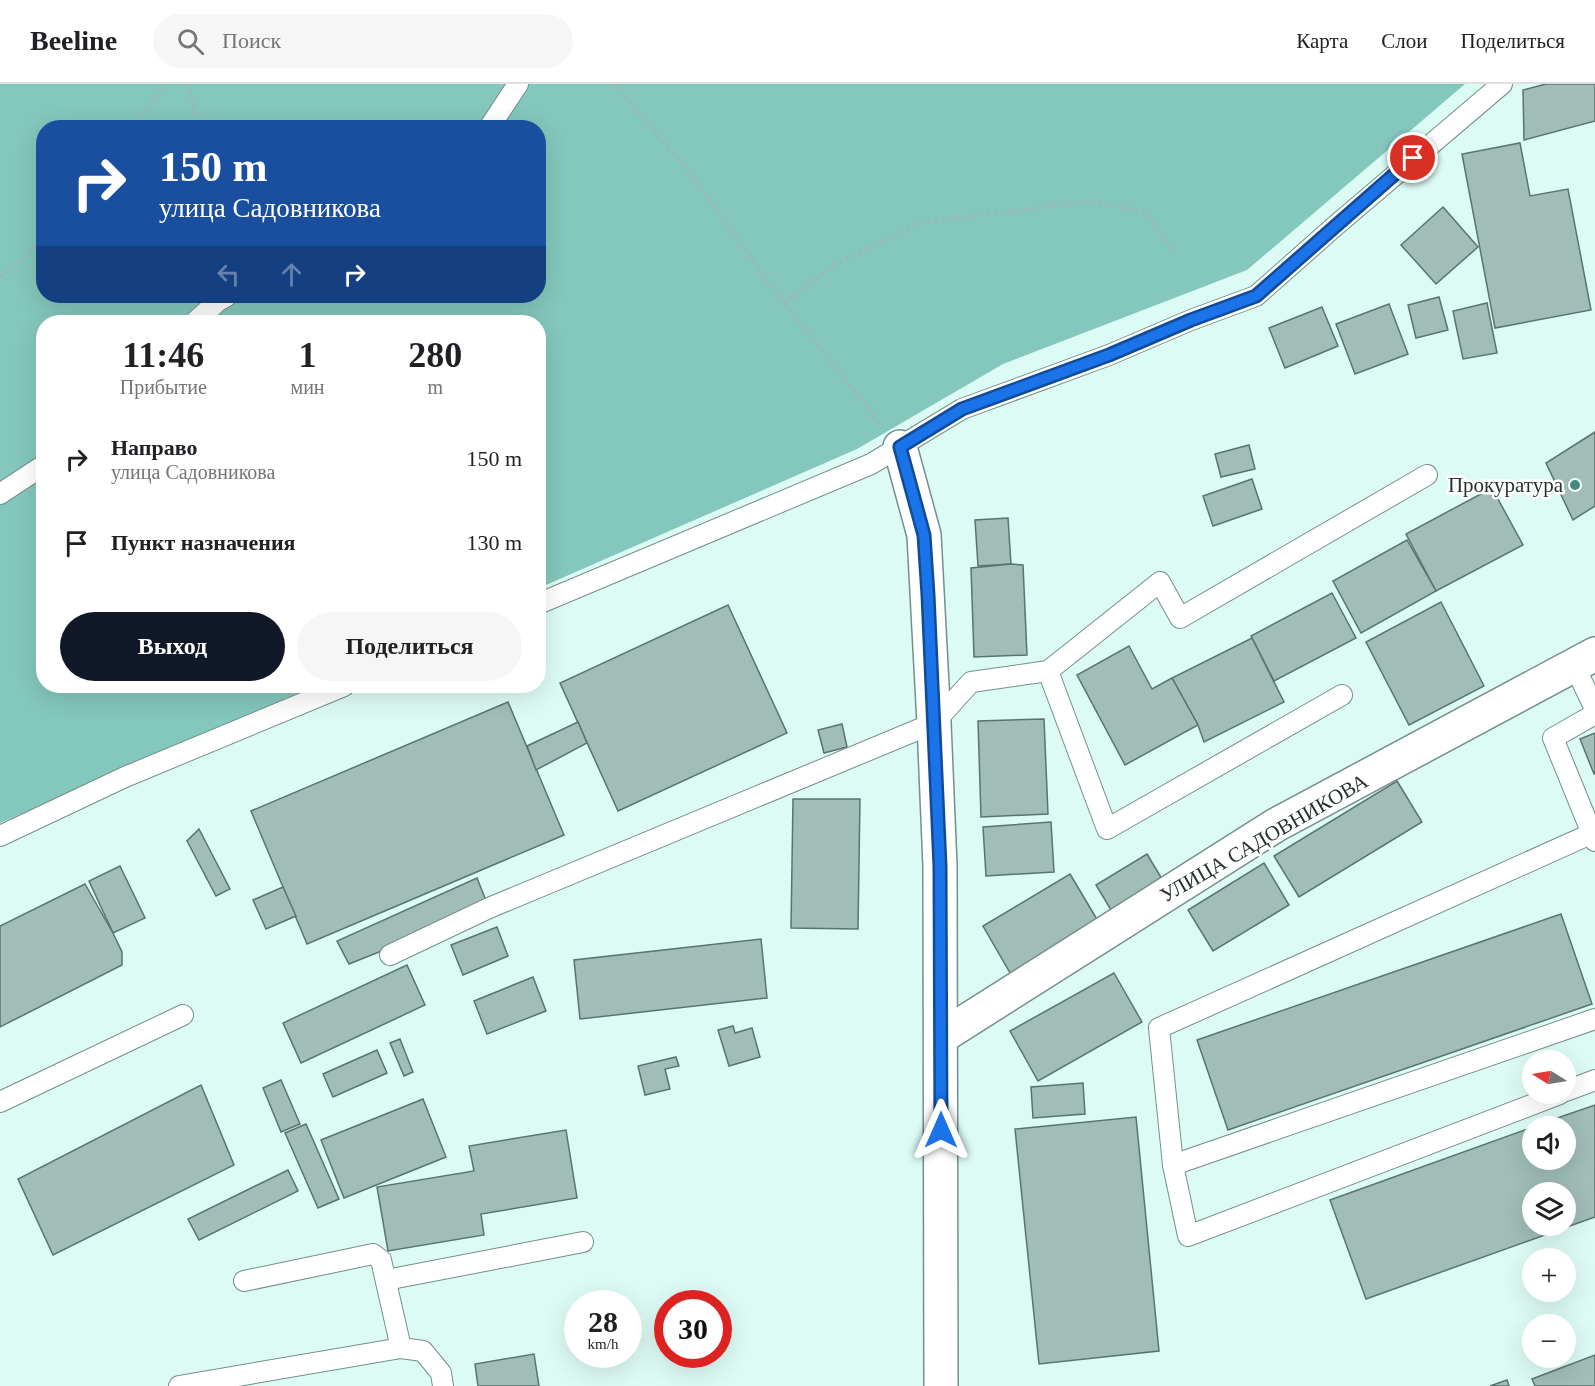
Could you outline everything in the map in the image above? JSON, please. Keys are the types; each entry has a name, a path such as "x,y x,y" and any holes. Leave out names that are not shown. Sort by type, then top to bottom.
{"street":[{"path":"900,447 924,535 934,723 940,866 941,1386"},
{"name":"УЛИЦА САДОВНИКОВА","path":"941,1036 1276,825 1585,660"}],"lane":[{"path":"494,120 518,84"},
{"path":"546,601 871,464 962,409 1109,355 1191,320 1256,296 1334,226 1502,84"},
{"path":"203,315 216,303"},
{"path":"0,494 36,470"},
{"path":"390,955 489,908 934,723 971,682 1048,671 1160,582 1180,618 1427,475"},
{"path":"1585,660 1595,709"},
{"path":"1048,671 1107,829 1342,695"},
{"path":"0,836 125,777 327,693"},
{"path":"1534,1104 1188,1236 1173,1165 1159,1028 1594,835 1553,738 1595,714"},
{"path":"0,1101 183,1015"},
{"path":"1173,1165 1595,1019"},
{"path":"1576,1087 1595,1080"},
{"path":"386,1280 583,1242"},
{"path":"244,1281 373,1254 381,1260 400,1348"},
{"path":"179,1386 203,1384 400,1348 423,1351 441,1373 443,1386"}],"path":[{"path":"137,120 166,84"},
{"path":"188,84 196,120"},
{"path":"614,84 689,172 784,303 900,447"},
{"path":"784,303 836,264 918,223 1091,201 1146,212 1171,249"},
{"path":"0,277 36,245"}],"green space":[{"path":"0,84 1465,84 1247,270 1003,364 857,449 546,585 546,315 36,315 36,693 299,693 0,823"}],"building":[{"path":"1546,84 1595,84 1595,121 1524,140 1523,90"},
{"path":"1520,143 1530,196 1568,189 1591,310 1495,328 1462,154"},
{"path":"1443,207 1478,247 1436,284 1401,245"},
{"path":"1439,297 1448,330 1416,338 1408,305"},
{"path":"1487,303 1497,353 1463,359 1453,311"},
{"path":"1389,304 1408,354 1355,374 1336,324"},
{"path":"1322,307 1338,346 1285,368 1269,328"},
{"name":"Прокуратура","path":"1595,432 1595,506 1573,520 1546,463"},
{"path":"1249,445 1255,469 1221,477 1215,454"},
{"path":"1252,479 1262,509 1213,526 1203,496"},
{"path":"1492,488 1523,545 1436,591 1406,534"},
{"path":"1008,518 1011,564 978,566 975,520"},
{"path":"1407,540 1436,591 1361,633 1333,581"},
{"path":"1023,565 1027,655 974,657 971,568"},
{"path":"1332,593 1356,638 1274,681 1251,636"},
{"path":"1441,602 1484,686 1409,725 1366,642"},
{"path":"728,605 787,733 618,811 560,683"},
{"path":"1252,638 1284,702 1204,742 1198,725 1172,678"},
{"path":"1129,646 1152,689 1172,678 1198,725 1125,765 1077,675"},
{"path":"508,702 564,835 307,944 251,811"},
{"path":"1044,719 1048,814 981,817 978,721"},
{"path":"578,722 587,743 536,770 527,746"},
{"path":"842,724 847,747 824,753 818,730"},
{"path":"1595,733 1595,774 1594,774 1580,739"},
{"path":"1397,781 1422,822 1299,897 1274,856"},
{"path":"793,799 860,799 858,929 791,928"},
{"path":"1051,822 1054,872 986,876 983,827"},
{"path":"199,829 230,889 216,896 187,841"},
{"path":"1147,854 1165,884 1114,915 1096,885"},
{"path":"1264,863 1289,905 1213,951 1188,910"},
{"path":"120,866 145,918 113,933 89,881"},
{"path":"1070,874 1101,926 1013,978 983,926"},
{"path":"477,878 489,908 349,964 337,941"},
{"path":"85,884 122,952 122,965 0,1027 0,926"},
{"path":"283,887 296,916 266,929 253,900"},
{"path":"1561,914 1592,1004 1228,1130 1197,1040"},
{"path":"497,927 508,956 463,975 451,945"},
{"path":"761,939 767,998 580,1019 574,960"},
{"path":"407,965 425,1005 301,1063 283,1023"},
{"path":"1114,973 1142,1022 1038,1081 1010,1031"},
{"path":"533,977 546,1011 487,1034 474,1001"},
{"path":"733,1026 735,1033 752,1028 760,1057 729,1066 718,1030"},
{"path":"400,1039 413,1072 404,1076 390,1043"},
{"path":"377,1050 387,1073 333,1097 323,1074"},
{"path":"676,1057 679,1066 665,1069 670,1089 645,1095 638,1066"},
{"path":"281,1080 300,1124 281,1132 263,1088"},
{"path":"1083,1083 1085,1114 1033,1118 1031,1087"},
{"path":"201,1085 234,1165 53,1255 18,1179"},
{"path":"423,1099 446,1157 344,1198 321,1140"},
{"path":"1595,1105 1595,1217 1576,1224 1576,1182 1522,1182 1522,1236 1542,1236 1366,1299 1330,1200 1522,1131 1522,1170 1576,1170 1576,1116 1563,1116"},
{"path":"1136,1117 1159,1351 1039,1364 1015,1129"},
{"path":"306,1124 339,1199 318,1208 285,1133"},
{"path":"566,1130 577,1198 481,1214 484,1235 388,1251 377,1187 474,1171 469,1146"},
{"path":"288,1170 298,1191 199,1240 188,1219"},
{"path":"534,1354 539,1386 478,1386 475,1364"},
{"path":"1595,1355 1595,1386 1535,1386 1532,1379 1561,1368 1576,1368 1576,1362"},
{"path":"1507,1380 1509,1386 1490,1386"}],"place":[{"name":"Прокуратура","path":"1575,485"}],"route":[{"path":"941,1130 940,866 928,595 924,535 900,447 962,409 1109,355 1191,320 1256,296 1413,158"}]}
